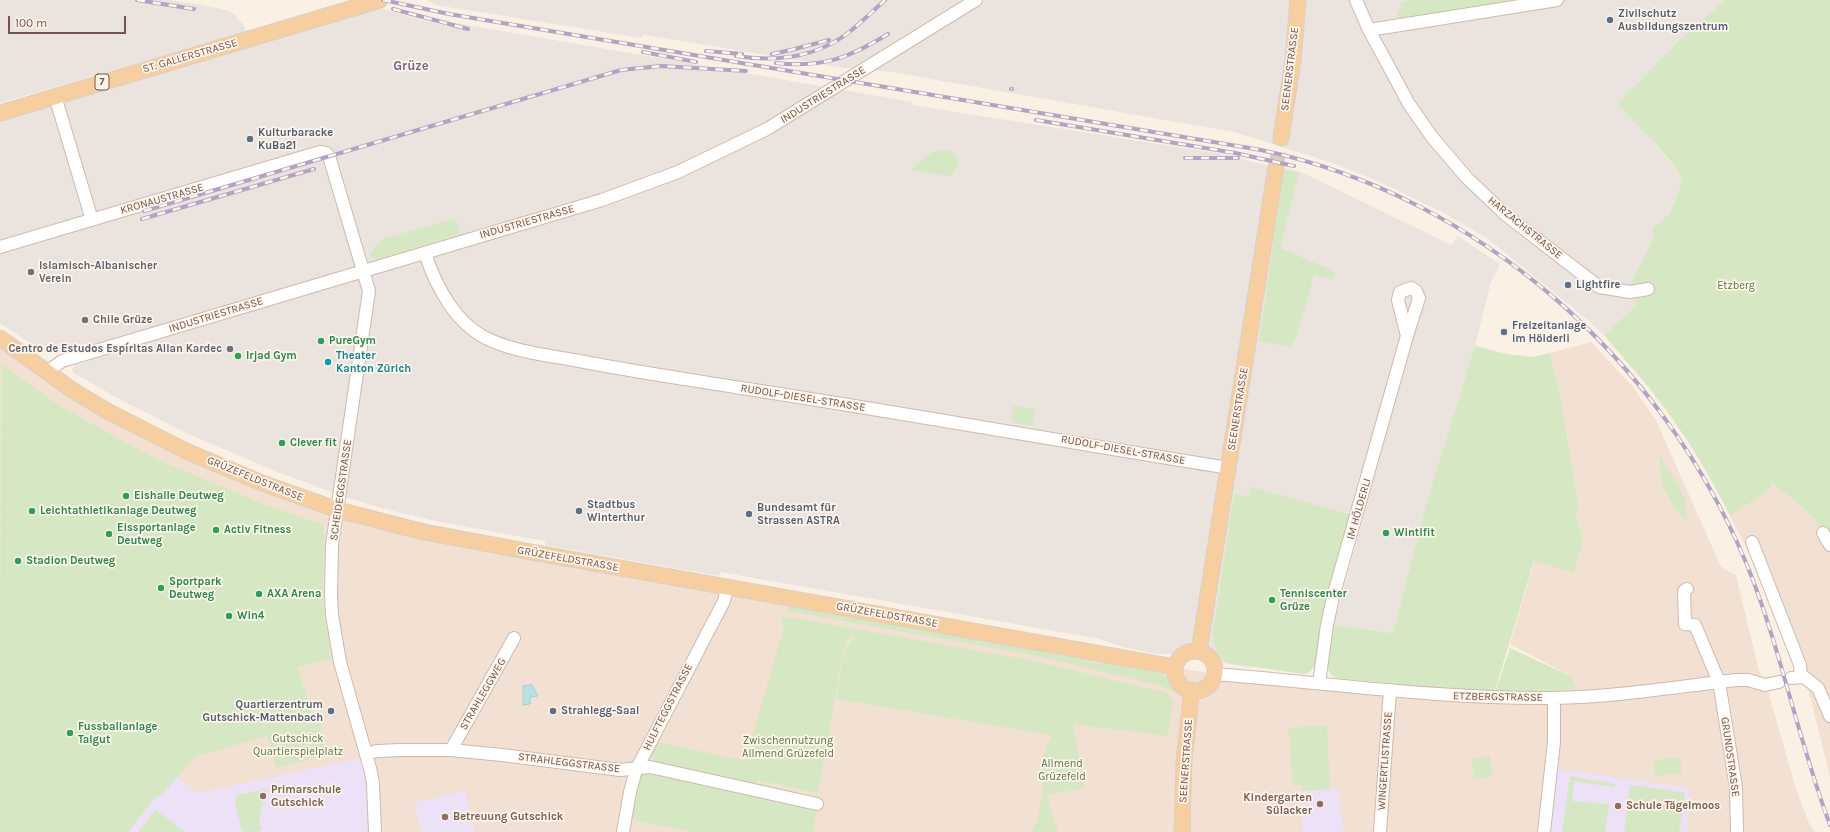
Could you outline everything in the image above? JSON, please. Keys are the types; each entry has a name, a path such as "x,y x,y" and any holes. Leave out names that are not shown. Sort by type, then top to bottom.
{"main road":[{"name":"ST. GALLERSTRASSE","path":"0,113 380,0"},
{"name":"SEENERSTRASSE","path":"1281,138 1293,61 1298,0"},
{"name":"SEENERSTRASSE","path":"1199,651 1276,167"},
{"name":"GRÜZEFELDSTRASSE","path":"0,338 72,390 109,412 186,451 262,483 338,510 424,532 727,588 1175,667"},
{"path":"1199,651 1210,657 1214,662 1215,674 1210,684 1205,688 1192,690 1181,685 1177,680 1175,667 1177,661 1186,652 1199,651"},
{"name":"SEENERSTRASSE","path":"1182,832 1184,760 1192,690"}],"street":[{"name":"INDUSTRIESTRASSE","path":"47,372 62,361 602,200 640,187 689,167 767,129 976,0"},
{"name":"HARZACHSTRASSE","path":"1356,0 1369,30 1409,104 1432,137 1467,178 1506,215 1599,287 1630,292 1648,289"},
{"path":"1369,30 1557,0"},
{"path":"55,96 92,220"},
{"name":"KRONAUSTRASSE","path":"0,247 324,152"},
{"name":"SCHEIDEGGSTRASSE","path":"324,152 331,160 370,291 332,545 332,615 340,662 373,784 375,832"},
{"name":"RUDOLF-DIESEL-STRASSE","path":"424,253 436,281 447,301 466,324 488,340 516,350 677,378 970,424 1228,468"},
{"name":"IM HÖLDERLI","path":"1320,683 1327,625 1333,597 1407,336"},
{"path":"1823,533 1830,545"},
{"path":"1752,542 1800,665 1796,677 1808,679 1818,688 1830,716"},
{"name":"HULFTEGGSTRASSE","path":"623,832 630,792 636,770 724,601 727,588"},
{"name":"GRUNDSTRASSE","path":"1687,589 1684,591 1685,624 1695,625 1717,677 1736,787 1737,832"},
{"name":"STRAHLEGGWEG","path":"451,750 514,638"},
{"name":"ETZBERGSTRASSE","path":"1215,674 1446,695 1554,698 1589,696 1717,677 1748,680 1765,685 1779,682"},
{"name":"WINGERTLISTRASSE","path":"1380,832 1390,690"},
{"path":"1544,832 1554,742 1554,698"},
{"name":"STRAHLEGGSTRASSE","path":"366,754 377,751 394,750 451,750 502,754 620,770 636,770 650,767 818,804"}],"shaded area":[{"path":"0,0 169,0 202,5 226,10 235,15 244,26 248,39 235,35 0,103"},
{"path":"426,0 1725,0 1682,38 1617,104 1645,131 1677,170 1681,179 1681,188 1664,221 1652,227 1654,237 1629,287 1637,305 1604,335 1589,321 1488,239 1446,214 1380,182 1330,162 1234,132 891,72 845,68 644,35 641,38 436,5"},
{"path":"375,7 449,27 455,23 913,102 912,105 1222,154 1256,163 1299,171 1451,245 1458,236 1500,264 1491,282 1475,346 1427,501 1393,633 1333,625 1363,519 1351,515 1321,624 1316,665 1309,672 1304,674 1254,666 1249,668 1219,662 1210,646 1187,646 1180,652 1172,654 1156,654 1123,647 1099,639 1021,625 720,572 719,576 545,545 545,541 440,522 385,509 351,499 275,471 188,434 121,400 74,373 72,369 75,365 91,360 87,344 65,351 53,352 41,350 0,323 0,120 204,57 214,58"},
{"path":"0,338 109,412 323,506 1166,666 1215,674 1577,697 1575,682 1570,676 1510,644 1550,509 1579,509 1561,398 1550,353 1591,342 1632,386 1656,420 1721,567 1736,575 1759,671 1766,684 1796,789 1809,823 1815,832 0,832"},
{"path":"1773,484 1801,506 1815,520 1830,545 1830,777 1807,684 1767,587 1730,516 1764,494"},
{"name":"Primarschule Gutschick","path":"361,758 363,759 367,781 367,832 128,832 154,799 162,793 176,776 197,793"},
{"name":"Schule Tägelmoos","path":"1551,768 1689,788 1687,832 1544,832"},
{"name":"Kindergarten Sülacker","path":"1338,789 1344,832 1303,832 1300,792"},
{"name":"Betreuung Gutschick","path":"465,791 475,832 421,832 414,803"}],"green space":[{"path":"1413,0 1557,0 1399,20 1397,11 1402,10 1400,2"},
{"name":"Etzberg","path":"1725,0 1830,0 1830,545 1815,520 1801,506 1773,484 1764,494 1730,516 1713,483 1683,434 1650,389 1604,335 1637,305 1629,287 1654,237 1652,227 1663,220 1668,214 1678,194 1681,182 1678,172 1672,162 1617,104 1682,38"},
{"path":"938,150 950,151 957,157 958,165 953,174 947,176 911,170 923,158"},
{"path":"1284,170 1299,173 1280,248 1334,271 1333,279 1314,275 1297,335 1291,347 1259,341"},
{"path":"454,219 456,220 460,231 457,235 378,259 373,258 370,254 378,244 386,238"},
{"path":"1475,346 1507,354 1533,357 1550,353 1561,398 1579,509 1574,510 1583,540 1574,573 1534,561 1496,687 1510,648 1570,676 1575,682 1577,690 1547,692 1487,691 1337,678 1331,675 1327,668 1332,625 1393,633 1427,501"},
{"name":"Sportpark Deutweg","path":"1,364 60,406 156,459 263,504 324,525 323,606 331,658 298,667 314,722 291,729 320,722 328,754 276,768 267,736 195,757 162,794 154,799 128,832 0,832"},
{"path":"1013,406 1035,409 1033,426 1011,422"},
{"path":"1659,454 1685,498 1688,524 1673,506 1662,485"},
{"name":"Tenniscenter Grüze","path":"1251,487 1351,515 1321,624 1316,665 1309,672 1304,674 1227,663 1220,656 1215,645 1213,632 1234,494 1248,497"},
{"path":"788,607 817,609 1036,648 1101,664 1109,661 1163,672 1163,675 1169,678 1172,682 1176,693 1161,686 1033,655 788,611"},
{"path":"782,616 1030,660 1167,693 1173,701 1168,736 1073,724 1085,788 1046,795 1058,832 1032,832 1038,818 1043,788 1042,765 1045,750 1051,735 837,699 843,659 845,651 853,638 852,634 843,653 818,793 757,780 756,785 661,765 650,757 658,742 745,761 784,627 781,621"},
{"path":"1327,725 1330,789 1302,791 1301,785 1293,786 1288,728"},
{"path":"1490,756 1493,777 1474,779 1472,758"},
{"path":"1680,757 1682,773 1655,776 1654,760"},
{"path":"636,770 817,804 814,832 695,832 626,819"},
{"path":"1570,776 1615,784 1614,787 1569,781"},
{"path":"1569,782 1574,782 1572,801 1609,804 1605,832 1562,832"},
{"path":"1630,785 1685,792 1679,832 1624,832"},
{"path":"267,789 259,820 262,831 242,831 235,802 237,795"},
{"path":"156,809 184,832 138,832"}],"water":[{"path":"532,685 538,696 530,697 530,704 523,705 523,686"}],"tunnel":[{"path":"1276,167 1281,138"}],"railway":[{"path":"137,0 194,9"},
{"path":"383,0 449,14 1261,150 1341,173 1417,205 1489,247 1554,298 1614,356 1666,420 1711,490 1747,565 1770,629 1808,760 1830,825"},
{"path":"736,56 751,58 780,58 808,53 822,48 848,33 885,0"},
{"path":"393,9 468,29"},
{"path":"776,63 808,64 835,59 861,49 888,34"},
{"path":"772,54 829,40"},
{"path":"706,51 742,54"},
{"path":"643,52 696,62"},
{"path":"144,211 621,70 661,66 746,71"},
{"path":"1036,120 1235,153 1294,166"},
{"path":"1185,158 1238,158"},
{"path":"142,219 314,169"}],"place":[{"name":"Zivilschutz Ausbildungszentrum","path":"1610,20"},
{"name":"Kulturbaracke KuBa21","path":"250,139"},
{"name":"Islamisch-Albanischer Verein","path":"31,272"},
{"name":"Lightfire","path":"1568,285"},
{"name":"Chile Grüze","path":"85,320"},
{"name":"Freizeitanlage Im Hölderli","path":"1504,332"},
{"name":"PureGym","path":"321,341"},
{"name":"Centro de Estudos Espíritas Allan Kardec","path":"230,349"},
{"name":"Irjad Gym","path":"238,356"},
{"name":"Theater Kanton Zürich","path":"328,362"},
{"name":"Clever fit","path":"282,443"},
{"name":"Eishalle Deutweg","path":"126,496"},
{"name":"Leichtathletikanlage Deutweg","path":"32,511"},
{"name":"Stadtbus Winterthur","path":"579,511"},
{"name":"Bundesamt für Strassen ASTRA","path":"749,514"},
{"name":"Activ Fitness","path":"216,530"},
{"name":"Wintifit","path":"1386,533"},
{"name":"Eissportanlage Deutweg","path":"109,534"},
{"name":"Stadion Deutweg","path":"18,561"},
{"name":"Sportpark Deutweg","path":"161,588"},
{"name":"AXA Arena","path":"259,594"},
{"name":"Tenniscenter Grüze","path":"1272,600"},
{"name":"Win4","path":"229,616"},
{"name":"Quartierzentrum Gutschick-Mattenbach","path":"331,711"},
{"name":"Strahlegg-Saal","path":"553,711"},
{"name":"Fussballanlage Talgut","path":"70,733"},
{"name":"Primarschule Gutschick","path":"263,796"},
{"name":"Kindergarten Sülacker","path":"1320,804"},
{"name":"Schule Tägelmoos","path":"1618,806"},
{"name":"Betreuung Gutschick","path":"445,817"}],"district":[{"name":"Grüze","path":"411,66"}],"park label":[{"name":"Gutschick Quartierspielplatz","path":"298,745"},
{"name":"Zwischennutzung Allmend Grüzefeld","path":"788,747"},
{"name":"Allmend Grüzefeld","path":"1062,770"}]}
